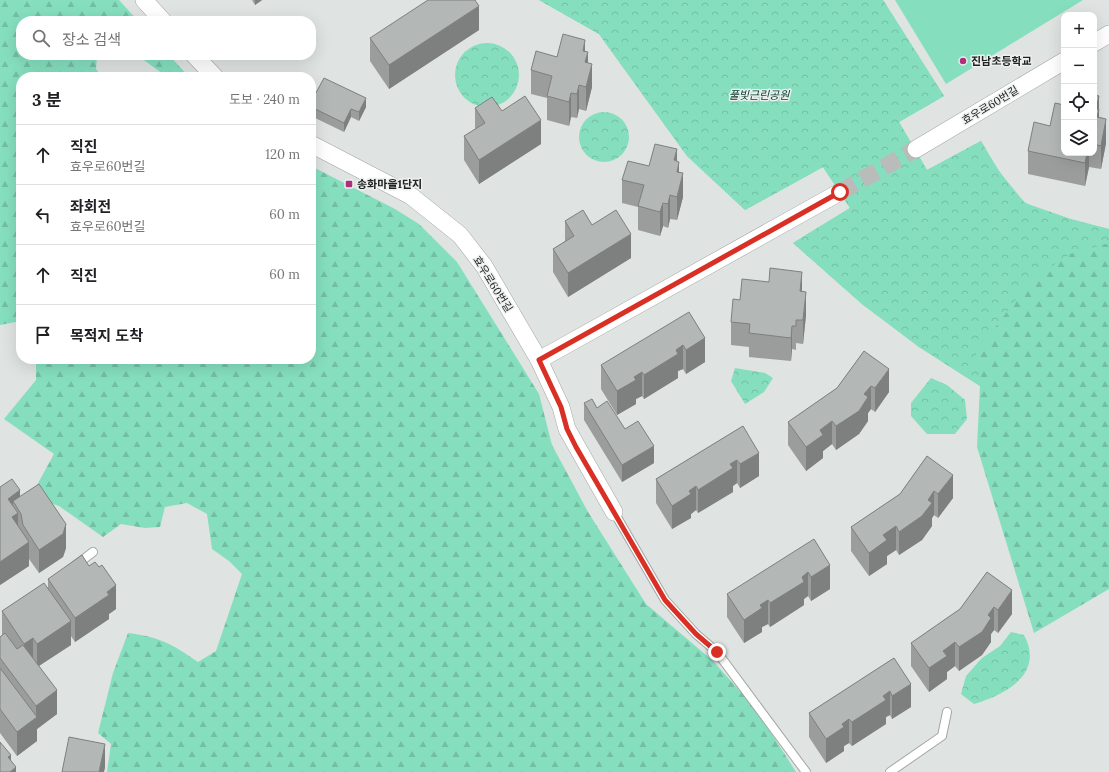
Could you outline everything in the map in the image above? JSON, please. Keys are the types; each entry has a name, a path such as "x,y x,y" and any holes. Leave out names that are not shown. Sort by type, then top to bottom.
{"street":[{"path":"144,0 158,16"},
{"path":"1097,41 1109,34"},
{"path":"199,60 210,72"},
{"name":"효우로60번길","path":"916,149 1061,63"},
{"name":"효우로60번길","path":"316,147 411,196 460,236 484,266 539,360 561,407 567,429 614,512"},
{"path":"539,360 840,192"}],"lane":[{"path":"614,512 665,600 696,634 717,652 806,772"},
{"path":"68,570 93,552"},
{"path":"890,772 942,736 947,712"}],"green space":[{"path":"0,0 119,0 133,16 16,16 16,60 97,60 96,69 98,72 16,72 16,322 0,325"},
{"name":"풀빛근린공원","path":"539,0 883,0 944,96 899,122 927,170 981,141 998,170 1025,203 1071,219 1109,229 1109,589 1034,633 977,447 980,386 919,347 862,304 793,243 850,208 823,167 745,210 687,156 599,34"},
{"name":"풀빛근린공원","path":"539,0 883,0 944,96 899,122 927,170 981,141 1002,175 1026,203 1067,218 1109,229 1109,243 1070,254 1030,281 976,353 980,386 919,347 862,304 793,243 850,208 823,167 745,210 687,156 599,34"},
{"name":"진남초등학교","path":"895,0 1083,0 1061,12 1061,13 946,84"},
{"path":"481,43 493,43 510,52 517,63 519,75 517,87 510,98 493,107 481,107 469,102 460,93 455,81 455,69 460,57 469,48"},
{"path":"144,60 174,60 184,72 160,72"},
{"path":"604,112 613,114 622,119 627,128 629,137 627,146 622,155 613,160 604,162 595,160 586,155 581,146 579,137 581,128 586,119 595,114"},
{"path":"316,169 395,209 419,224 457,262 539,394 552,445 588,512 646,604 713,661 756,709 796,772 107,772 111,744 98,733 113,673 128,633 165,642 181,650 198,662 216,651 242,574 229,561 212,549 207,514 187,503 165,507 160,527 145,528 121,524 103,537 59,506 31,496 54,454 4,419 36,380 36,364 316,364"},
{"path":"735,368 765,373 773,378 764,392 745,404 731,381"},
{"path":"931,378 947,385 965,400 967,419 955,434 927,434 911,416 911,403"},
{"path":"1011,632 1024,635 1029,649 1029,661 1026,672 1018,681 998,695 974,704 961,694 966,676 982,658 1000,646"}],"building":[{"path":"428,0 475,0 479,6 389,65 370,38"},
{"path":"563,34 585,40 583,51 588,52 585,62 592,64 586,87 579,85 577,94 571,93 569,102 547,96 552,76 531,70 536,51 557,57"},
{"path":"324,78 366,98 359,112 351,109 344,123 316,109 316,93"},
{"path":"525,96 541,120 479,160 464,136 485,123 475,108 492,97 502,111"},
{"path":"1055,103 1061,104 1061,156 1086,156 1085,163 1028,151 1034,122 1050,126"},
{"path":"1097,117 1106,119 1101,146 1097,145"},
{"path":"655,144 677,149 674,160 679,162 677,172 683,173 677,197 670,195 668,204 663,203 660,212 638,206 644,185 622,180 628,161 649,166"},
{"path":"583,210 592,225 616,210 631,234 568,273 553,249 574,236 565,221"},
{"path":"770,268 802,272 800,291 806,292 803,320 796,320 796,326 792,326 791,338 749,333 750,324 731,322 733,299 740,300 742,279 769,282"},
{"path":"689,312 705,338 686,350 683,345 676,350 678,354 644,375 642,372 634,377 636,380 617,391 601,365"},
{"path":"864,351 889,369 875,388 871,386 864,394 868,397 859,411 836,426 832,421 820,430 823,435 806,447 788,422 837,388"},
{"path":"592,399 597,408 607,401 625,429 638,421 654,446 622,465 584,403"},
{"path":"743,426 759,453 740,464 737,460 730,464 733,468 698,490 696,486 689,491 691,494 672,506 656,479"},
{"path":"927,456 953,475 938,494 934,491 928,500 932,503 922,516 899,532 896,526 883,535 887,540 869,553 851,527 900,494"},
{"path":"12,479 20,490 8,499 18,513 12,517 29,542 0,562 0,487"},
{"path":"39,484 66,524 63,534 39,550 23,525 21,514 13,501"},
{"path":"814,539 830,565 811,577 808,572 802,577 804,582 770,603 768,600 760,605 762,608 744,620 727,594"},
{"path":"82,555 89,566 95,562 99,567 102,565 116,585 107,592 109,595 75,618 48,579"},
{"path":"987,572 1012,590 998,610 994,607 988,615 991,618 982,632 959,647 955,642 943,651 947,656 929,668 911,643 960,609"},
{"path":"44,583 71,621 37,644 33,638 24,644 2,611"},
{"path":"5,633 17,649 23,645 57,690 36,706 0,658 0,637"},
{"path":"894,658 911,684 892,696 890,691 883,696 886,700 852,722 849,719 842,724 844,727 826,739 809,713"},
{"path":"0,668 37,717 17,732 0,709"},
{"path":"69,737 105,744 99,772 62,772"},
{"path":"0,742 11,755 8,757 16,767 10,772 0,772"}],"tunnel":[{"path":"840,192 916,149"}],"place":[{"name":"진남초등학교","path":"963,61"},
{"name":"송화마을1단지","path":"349,184"}],"route":[{"path":"717,652 696,634 665,600 576,447 567,429 561,407 539,360 840,192"}]}
